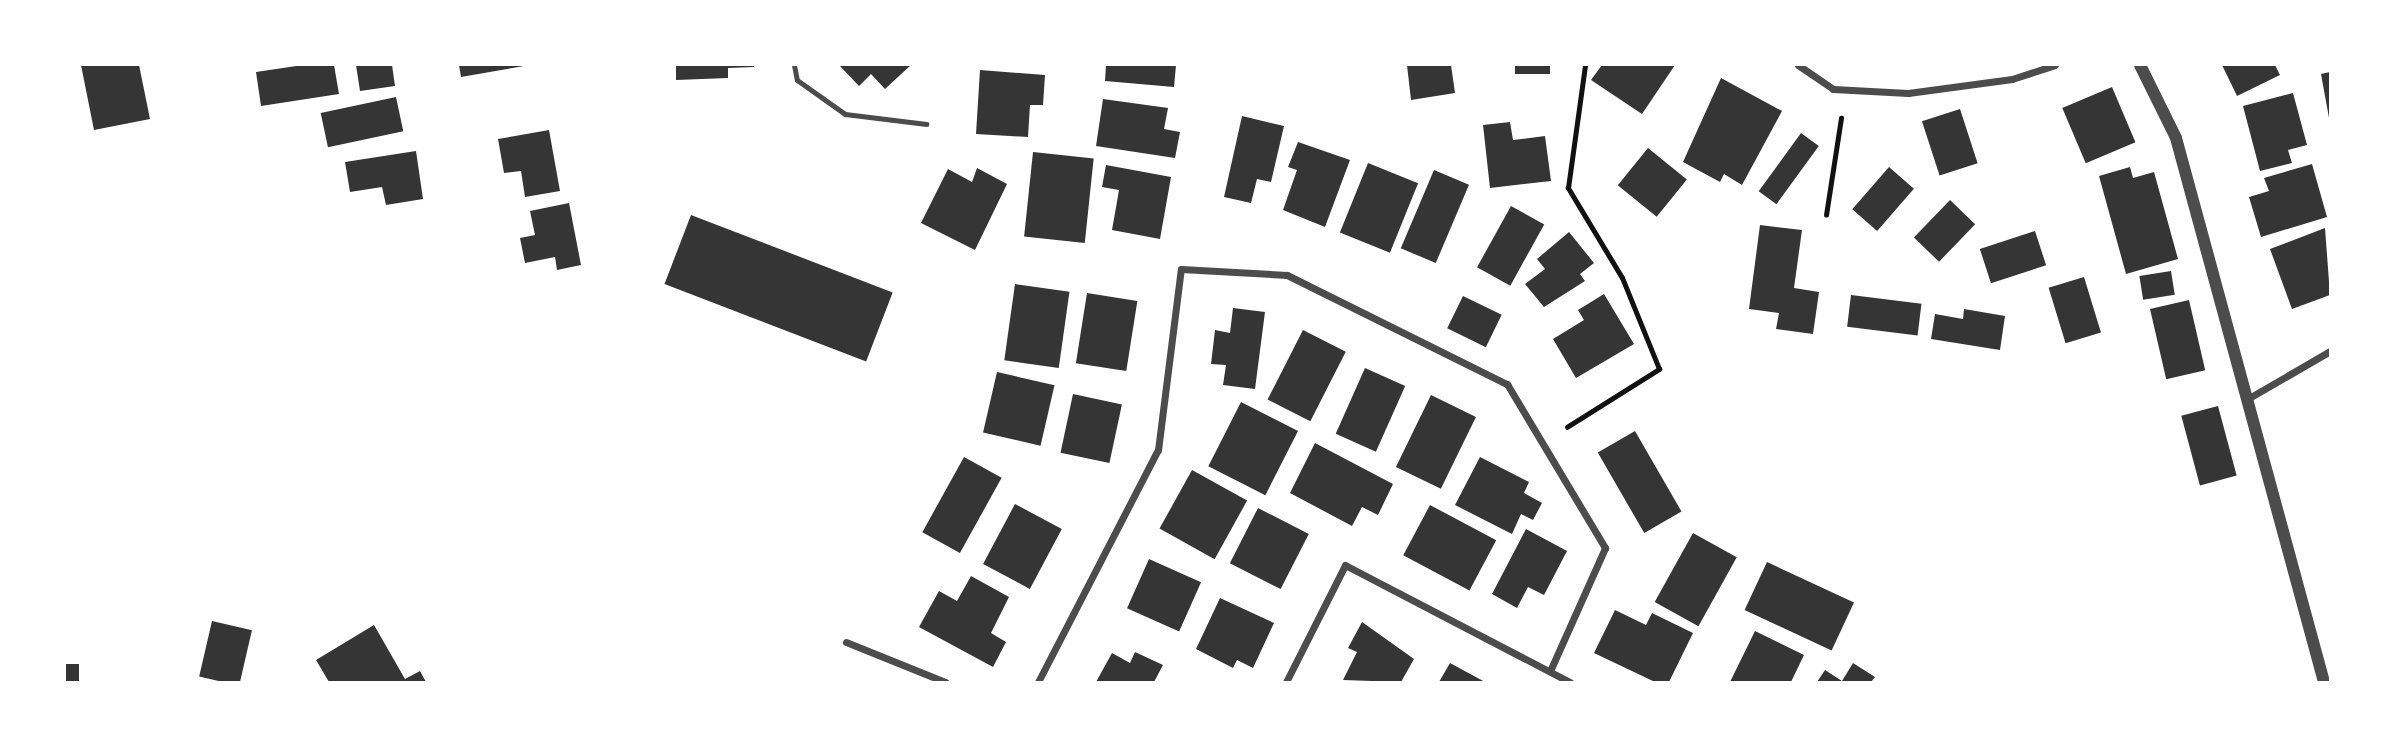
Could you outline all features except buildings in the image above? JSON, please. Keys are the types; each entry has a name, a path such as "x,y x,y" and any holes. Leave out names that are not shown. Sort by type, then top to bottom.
{"street":[{"path":"1798,65 1833,89 1908,93 2012,79 2056,65"},
{"path":"2140,65 2176,138 2249,398 2324,682"},
{"path":"1038,682 1157,450 1181,269 1299,281 1507,384 1605,548 1550,671"},
{"path":"2249,398 2330,351"},
{"path":"1286,682 1345,565 1570,682"},
{"path":"846,642 945,682"}],"lane":[{"path":"794,65 797,80 845,114 926,124"}],"path":[{"path":"1541,444 1659,369 1622,278 1568,188 1585,65"},
{"path":"1826,215 1846,90"}]}
